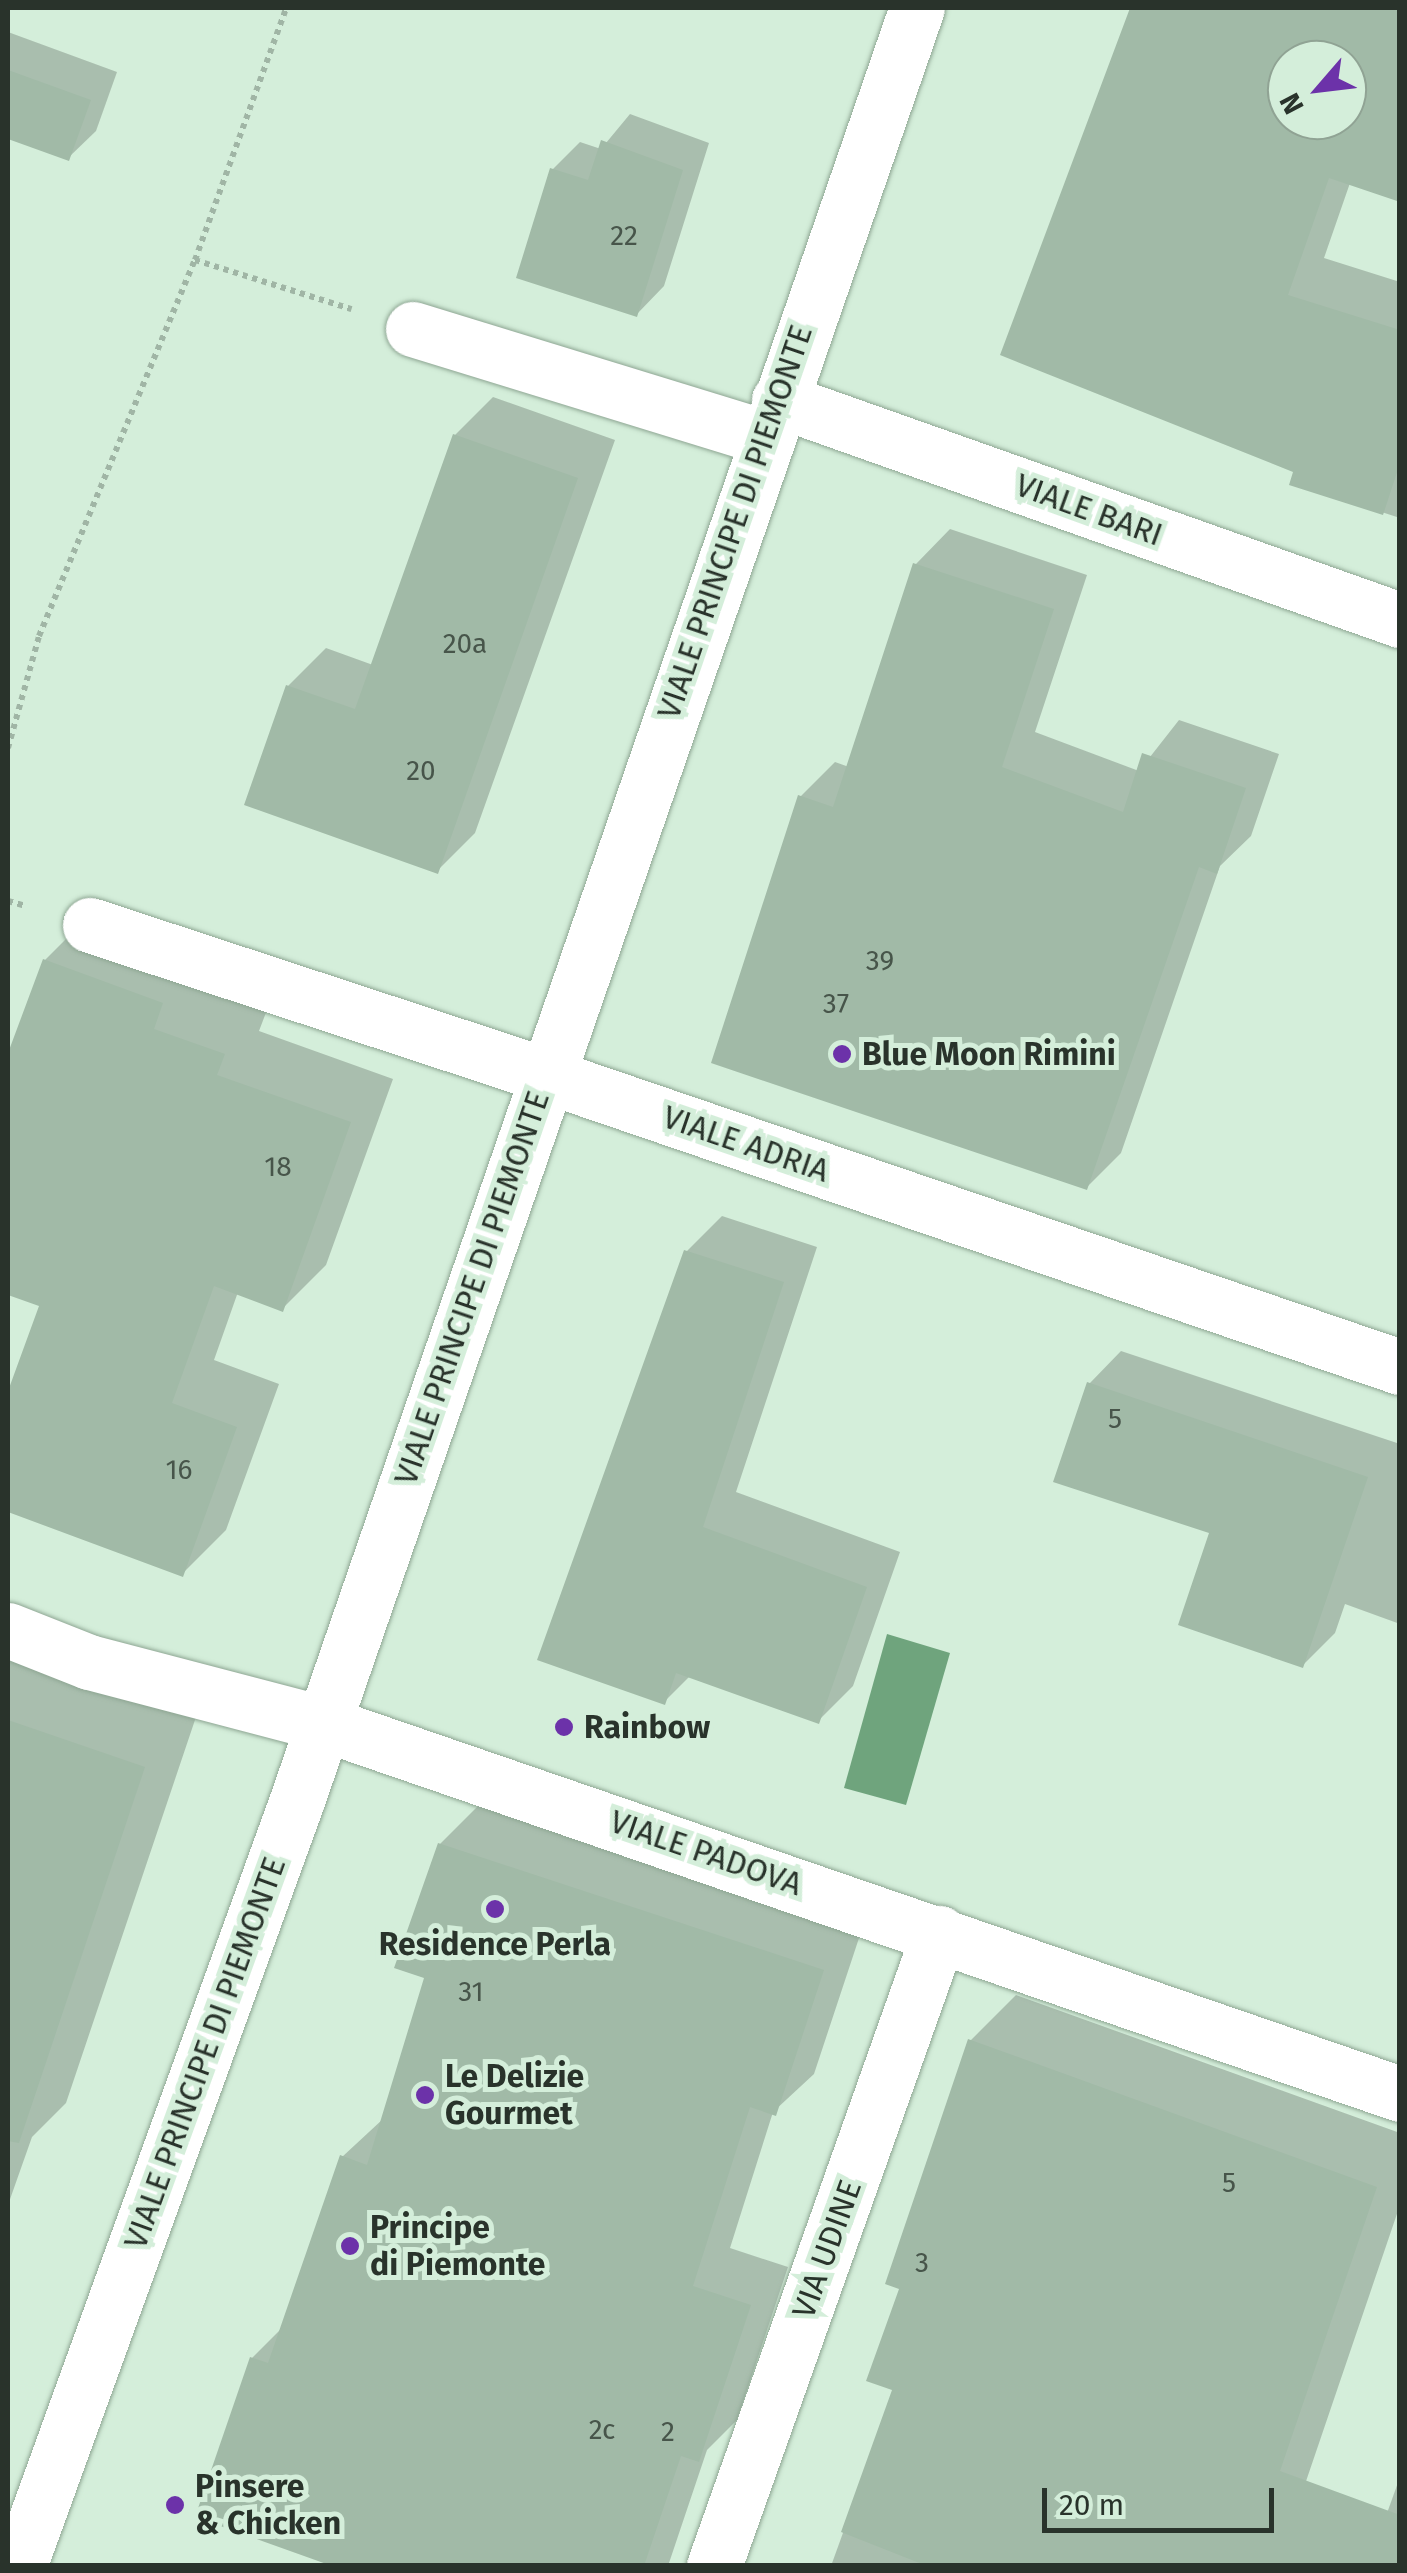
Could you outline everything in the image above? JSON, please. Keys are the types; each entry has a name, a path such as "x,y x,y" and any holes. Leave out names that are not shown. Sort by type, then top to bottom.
{"street":[{"name":"VIALE PRINCIPE DI PIEMONTE","path":"19,2566 322,1723 917,8"},
{"name":"VIALE BARI","path":"413,329 773,419 1400,620"},
{"name":"VIALE ADRIA","path":"90,925 545,1075 1400,1366"},
{"name":"VIALE PADOVA","path":"8,1630 89,1662 322,1723 1400,2094"},
{"name":"VIA UDINE","path":"714,2566 939,1933"}],"path":[{"path":"8,748 39,636 195,260 286,8"},
{"path":"195,260 413,329"}],"shaded area":[{"path":"887,1634 950,1653 906,1805 844,1788"}],"building":[{"path":"1130,8 1400,8 1400,202 1329,178 1288,295 1400,330 1400,463 1383,515 1289,485 1293,472 1000,355"},
{"path":"8,70 91,100 69,161 8,139"},
{"path":"601,140 683,170 637,317 516,278 550,168 588,180"},
{"path":"453,434 578,478 438,874 244,805 286,685 355,709"},
{"path":"913,563 1054,609 1002,767 1123,812 1142,753 1246,788 1217,874 1199,867 1087,1190 711,1063 798,795 833,807"},
{"path":"43,959 163,1003 154,1029 225,1054 217,1075 351,1122 283,1312 214,1286 172,1403 237,1427 183,1577 8,1512 8,1391 39,1306 8,1295 8,1053"},
{"path":"684,1250 784,1282 703,1527 867,1587 819,1724 676,1673 665,1705 537,1660"},
{"path":"1087,1382 1368,1477 1303,1668 1178,1625 1209,1533 1053,1482"},
{"path":"8,1720 145,1767 19,2143 8,2141"},
{"path":"438,1843 824,1970 776,2116 750,2107 693,2286 751,2305 699,2462 681,2456 644,2566 332,2566 195,2517 250,2357 268,2363 340,2155 367,2165 424,1978 394,1968"},
{"path":"968,2039 1377,2187 1280,2471 1400,2515 1400,2566 927,2566 841,2532 892,2390 866,2381 899,2289 885,2284"}],"place":[{"name":"Blue Moon Rimini","path":"842,1054"},
{"name":"Rainbow","path":"564,1727"},
{"name":"Residence Perla","path":"495,1909"},
{"name":"Le Delizie Gourmet","path":"425,2095"},
{"name":"Principe di Piemonte","path":"350,2246"},
{"name":"Pinsere & Chicken","path":"175,2505"}]}
